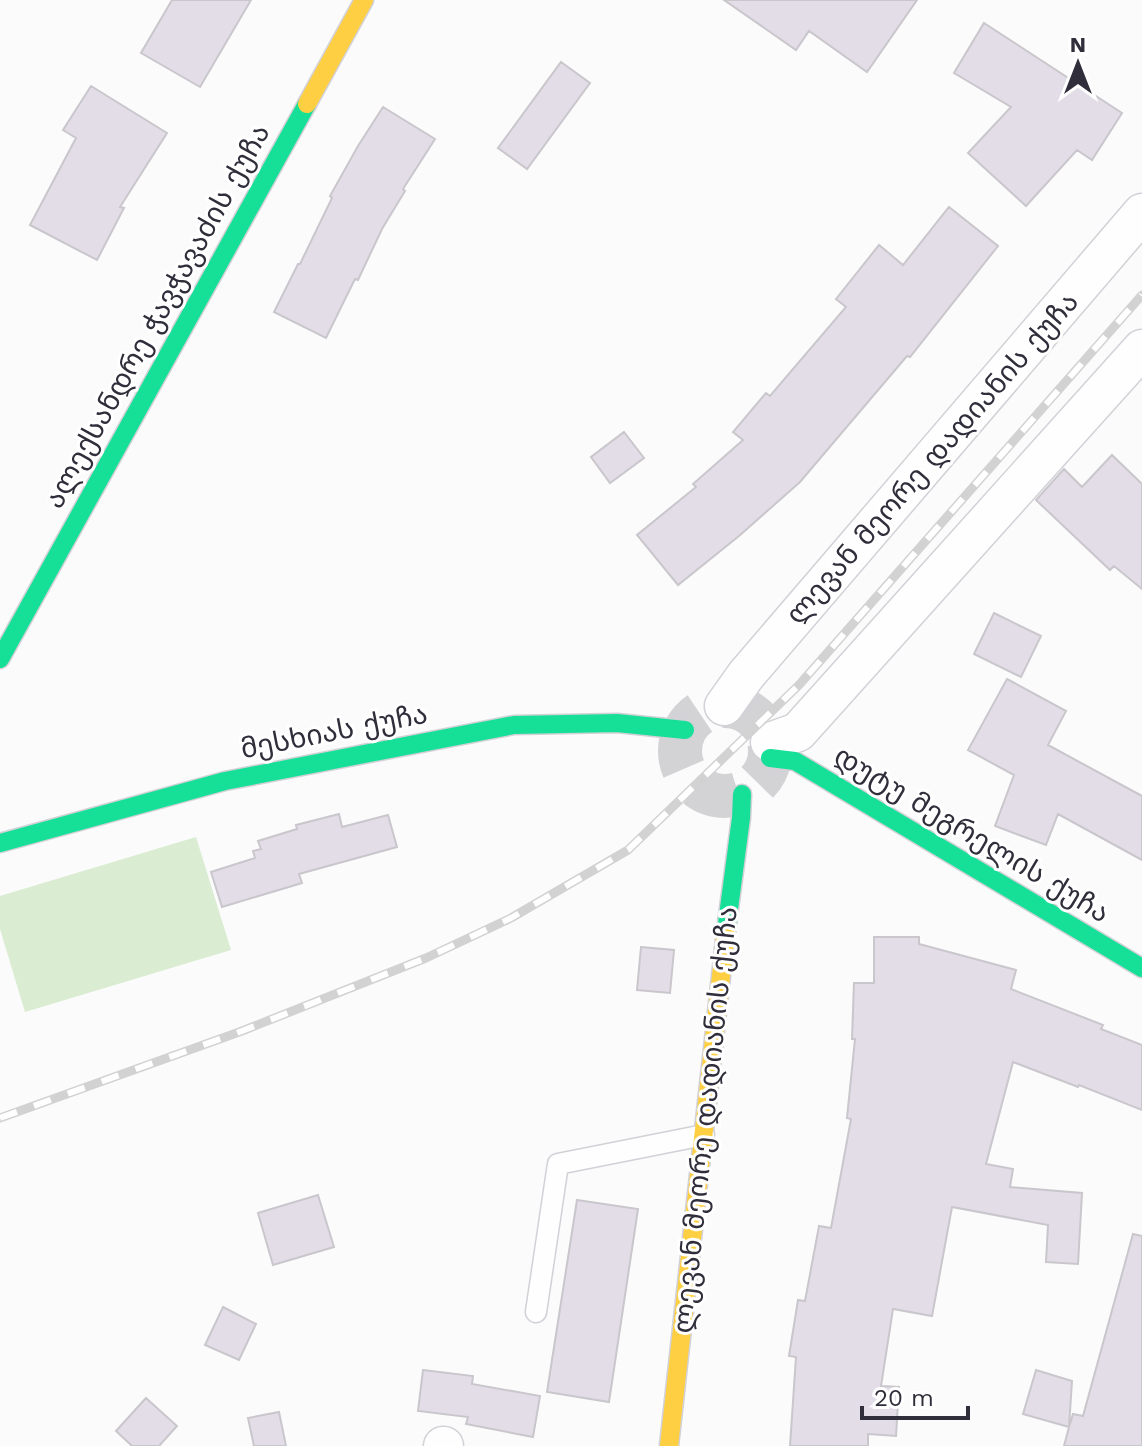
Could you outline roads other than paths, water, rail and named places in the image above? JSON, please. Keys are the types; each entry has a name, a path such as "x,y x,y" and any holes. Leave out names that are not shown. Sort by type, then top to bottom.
{"street":[{"name":"ალექსანდრე ჭავჭავაძის ქუჩა","path":"0,659 364,0"},
{"name":"ლევან მეორე დადიანის ქუჩა","path":"724,706 746,675 1142,213"},
{"path":"770,750 798,732 1137,365"},
{"name":"მესხიას ქუჩა","path":"0,843 225,781 514,725 617,723 685,730"},
{"name":"დუტუ მეგრელის ქუჩა","path":"770,750 795,761 1142,968"},
{"name":"ლევან მეორე დადიანის ქუჩა","path":"669,1446 742,794"}],"lane":[{"path":"536,1312 558,1164 704,1135"}],"tunnel":[{"path":"725,706 742,710 757,719 766,734 770,751 766,768 757,783 742,792 725,796 708,792 693,783 684,768 680,751 684,734 693,719 708,710 725,706"}],"railway":[{"path":"0,1118 242,1031 426,958 511,918 628,850 799,685 1142,295"}]}
